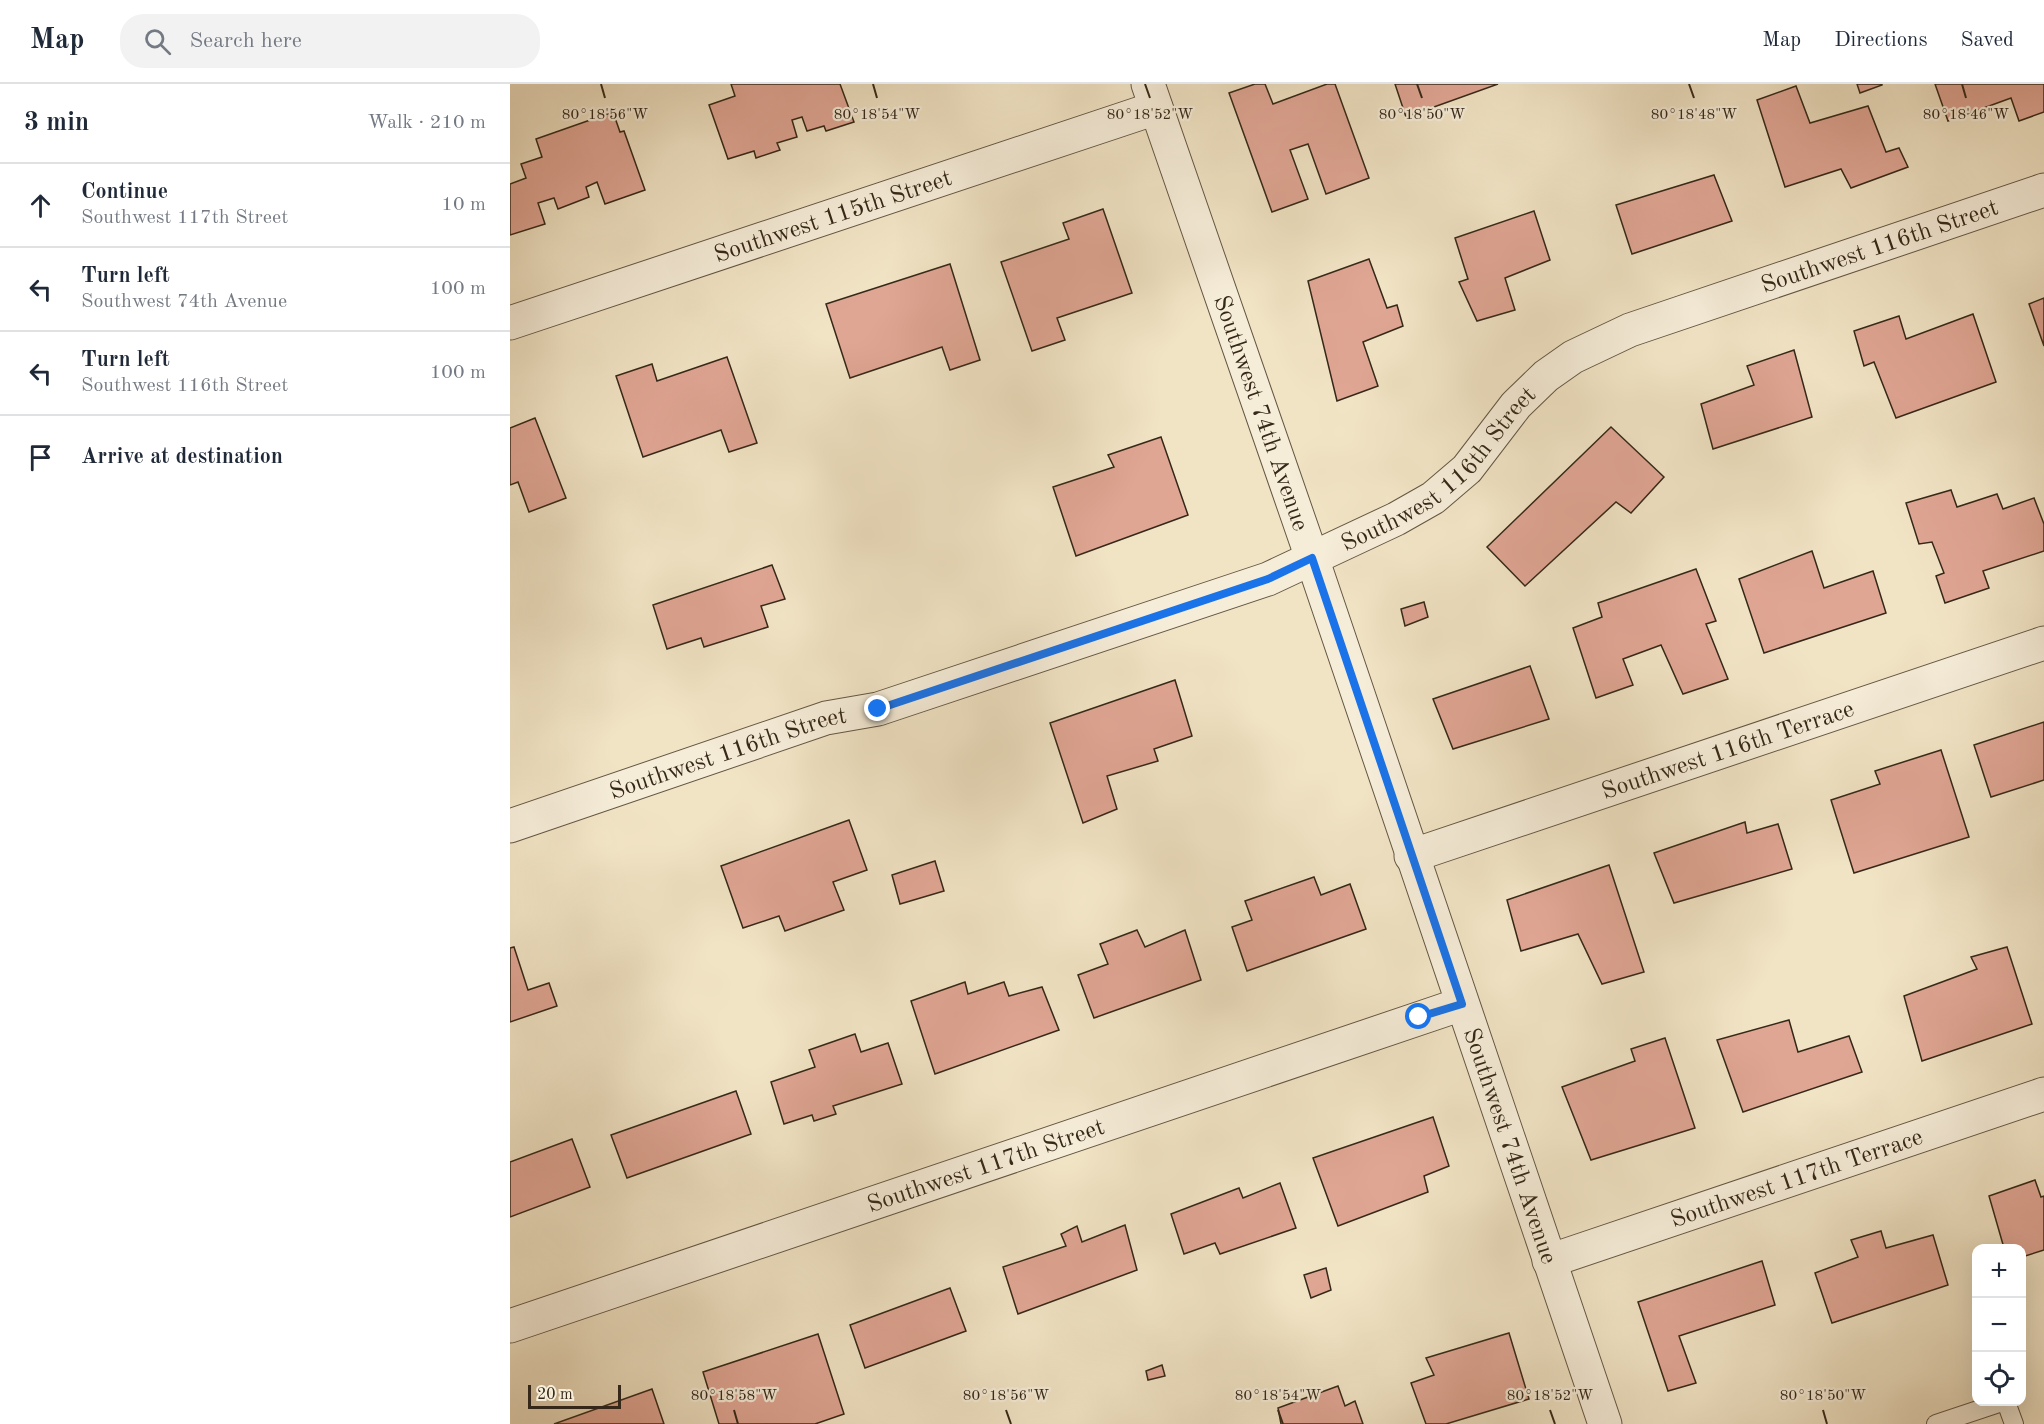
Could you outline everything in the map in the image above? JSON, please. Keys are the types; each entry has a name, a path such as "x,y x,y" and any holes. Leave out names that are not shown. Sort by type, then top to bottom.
{"street":[{"name":"Southwest 115th Street","path":"510,323 1152,96"},
{"name":"Southwest 74th Avenue","path":"1152,96 1312,558 1605,1424"},
{"name":"Southwest 116th Street","path":"510,826 826,718 878,709 1268,579 1396,519 1433,498 1467,469 1516,405 1546,376 1573,357 1630,330 2044,190"},
{"name":"Southwest 116th Terrace","path":"1411,856 2044,643"},
{"name":"Southwest 117th Street","path":"510,1326 1462,1004"},
{"name":"Southwest 117th Terrace","path":"1549,1261 2044,1094"}],"lane":[{"path":"1936,1424 1989,1406"},
{"path":"2006,1406 2014,1424"}],"building":[{"path":"731,84 840,84 854,122 826,131 824,126 807,131 802,117 792,120 797,137 777,143 780,150 756,158 754,151 728,159 709,105 735,96"},
{"path":"1255,84 1265,84 1273,104 1327,84 1335,84 1369,178 1326,194 1308,144 1290,150 1308,199 1272,212 1229,93"},
{"path":"1395,84 1498,84 1406,117"},
{"path":"1857,84 1882,84 1882,85 1860,93"},
{"path":"1935,84 2044,84 2044,112 2019,121 2011,98 1948,121"},
{"path":"1796,86 1810,123 1868,106 1886,152 1899,148 1908,167 1851,188 1841,169 1785,187 1757,100"},
{"path":"613,112 620,132 624,131 645,190 605,204 597,182 586,187 589,197 558,209 554,198 538,203 545,224 510,235 510,184 526,178 521,164 542,157 536,139"},
{"path":"1714,175 1732,221 1632,254 1616,205"},
{"path":"1103,209 1132,293 1057,318 1065,340 1032,351 1001,262 1069,239 1063,223"},
{"path":"1534,211 1550,260 1505,278 1515,310 1477,321 1459,282 1468,279 1455,238"},
{"path":"1369,259 1387,308 1397,305 1403,326 1363,342 1378,386 1337,401 1308,281"},
{"path":"950,264 980,360 950,370 942,347 850,378 826,304"},
{"path":"2044,298 2044,346 2029,304"},
{"path":"1973,314 1996,382 1896,418 1874,362 1864,366 1854,331 1899,316 1906,339"},
{"path":"1794,350 1812,417 1713,449 1701,404 1754,385 1747,366"},
{"path":"727,357 757,443 729,452 721,430 643,457 616,376 652,364 657,381"},
{"path":"535,418 566,498 529,512 518,482 510,485 510,428"},
{"path":"1611,427 1664,477 1631,513 1616,502 1525,586 1487,547"},
{"path":"1161,437 1188,515 1076,556 1053,487 1114,467 1108,455"},
{"path":"1951,490 1957,507 1997,494 2003,509 2034,498 2044,524 2044,551 1983,571 1989,588 1945,603 1936,576 1944,573 1932,542 1919,544 1906,503"},
{"path":"1812,551 1824,588 1873,571 1886,613 1764,653 1739,579"},
{"path":"772,565 785,599 761,606 768,627 704,647 701,638 667,649 653,605"},
{"path":"1696,569 1716,621 1706,624 1728,679 1683,694 1661,645 1623,659 1633,685 1596,698 1573,628 1602,617 1598,603"},
{"path":"1424,602 1428,617 1405,626 1401,609"},
{"path":"1530,666 1549,719 1453,749 1433,699"},
{"path":"1175,680 1192,736 1154,749 1158,761 1107,776 1117,809 1083,823 1050,723"},
{"path":"2044,722 2044,780 1991,797 1974,745"},
{"path":"1941,750 1969,837 1854,873 1831,800 1880,784 1875,771"},
{"path":"849,820 867,870 833,882 844,910 785,931 779,916 743,928 721,866"},
{"path":"1745,822 1747,833 1778,824 1792,869 1674,903 1654,853"},
{"path":"935,861 944,891 900,904 892,875"},
{"path":"1609,865 1644,972 1602,984 1578,934 1521,951 1507,900"},
{"path":"1314,877 1321,895 1350,884 1366,929 1247,971 1232,927 1252,920 1245,901"},
{"path":"1137,930 1145,947 1185,930 1201,980 1094,1018 1078,975 1108,964 1100,944"},
{"path":"514,947 528,990 549,983 557,1006 510,1022 510,948"},
{"path":"2007,947 2032,1024 1922,1061 1904,996 1977,969 1971,957"},
{"path":"965,982 968,994 1004,982 1009,996 1042,987 1059,1030 935,1074 911,1001"},
{"path":"1789,1020 1798,1052 1849,1036 1862,1072 1743,1112 1717,1040"},
{"path":"855,1034 861,1052 888,1043 902,1084 833,1106 836,1114 814,1121 812,1115 784,1124 771,1082 815,1067 809,1050"},
{"path":"1665,1038 1695,1128 1591,1160 1562,1087 1635,1061 1631,1049"},
{"path":"736,1091 751,1134 627,1178 611,1135"},
{"path":"1433,1117 1449,1166 1424,1176 1428,1192 1338,1226 1313,1158"},
{"path":"572,1139 590,1187 510,1217 510,1162"},
{"path":"2035,1180 2041,1197 2044,1196 2044,1250 2026,1256 2026,1244 2003,1244 1989,1196"},
{"path":"1280,1183 1296,1228 1220,1254 1215,1243 1184,1254 1171,1214 1239,1188 1243,1198"},
{"path":"1125,1225 1137,1270 1018,1314 1003,1267 1066,1246 1061,1234 1077,1226 1082,1242"},
{"path":"1881,1231 1886,1248 1933,1235 1948,1285 1832,1323 1815,1273 1858,1257 1851,1240"},
{"path":"1762,1261 1775,1305 1679,1336 1696,1383 1668,1391 1638,1302"},
{"path":"1326,1268 1331,1290 1311,1298 1304,1275"},
{"path":"950,1288 966,1331 865,1368 850,1325"},
{"path":"1509,1333 1529,1399 1446,1424 1426,1424 1411,1383 1434,1375 1426,1358"},
{"path":"818,1334 844,1414 815,1424 719,1424 703,1372"},
{"path":"1162,1365 1165,1376 1148,1380 1146,1371"},
{"path":"1338,1386 1345,1406 1355,1401 1363,1424 1281,1424 1278,1408"},
{"path":"652,1389 664,1424 554,1424"}],"route":[{"path":"878,709 1268,579 1312,558 1462,1004 1419,1017"}]}
